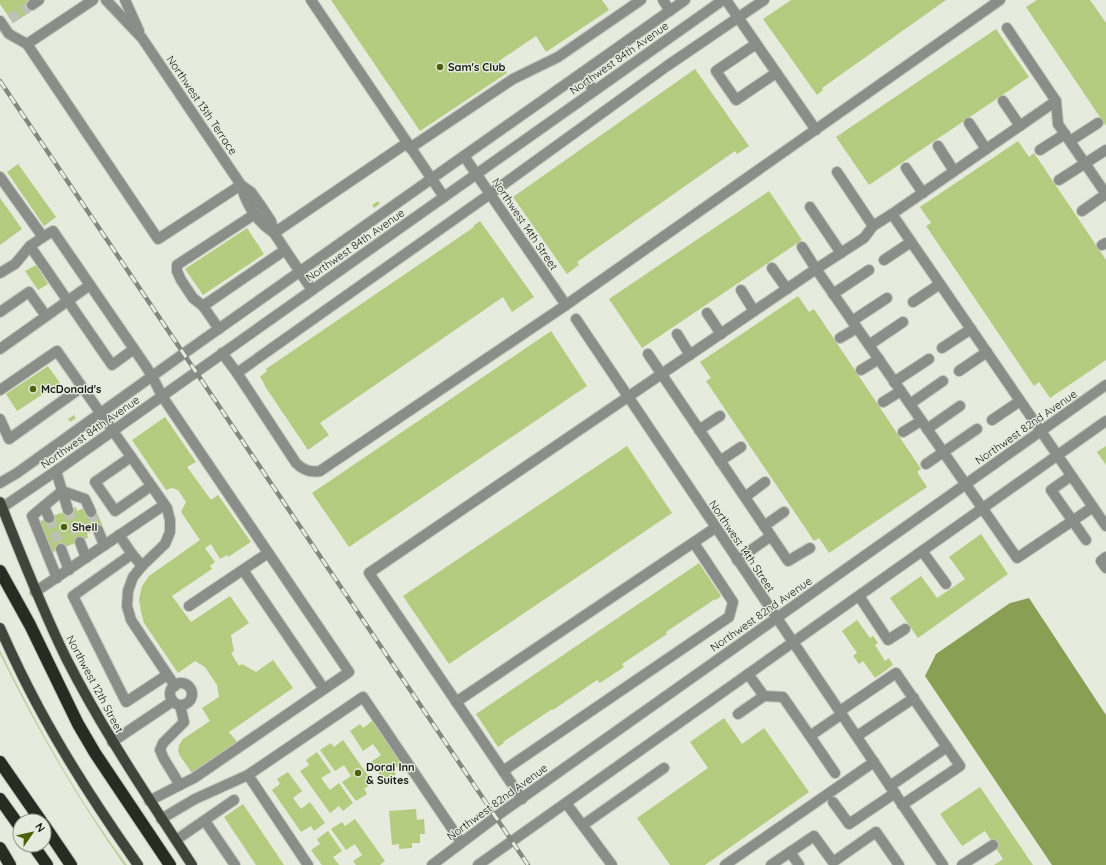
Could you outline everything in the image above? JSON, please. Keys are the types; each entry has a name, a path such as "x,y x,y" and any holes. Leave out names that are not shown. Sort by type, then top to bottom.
{"highway":[{"path":"0,571 30,625 51,670 85,735 136,816 170,865"},
{"path":"0,762 35,813"},
{"path":"0,799 12,816"},
{"path":"52,837 71,865"},
{"path":"0,848 10,865"},
{"path":"39,853 47,865"}],"main road":[{"name":"Northwest 12th Street","path":"1,506 35,592 66,658 112,742 192,865"},
{"path":"0,628 38,707 60,745 98,807 138,865"}],"street":[{"path":"27,44 92,0"},
{"name":"Northwest 13th Terrace","path":"106,0 142,38 241,184 251,192 261,206 271,221 274,233 312,290"},
{"name":"Northwest 13th Terrace","path":"125,0 142,38"},
{"path":"311,0 444,197"},
{"path":"274,233 509,81 558,57 641,0"},
{"path":"663,0 670,11"},
{"name":"Northwest 84th Avenue","path":"0,483 685,0"},
{"path":"724,0 816,130"},
{"name":"Northwest 84th Avenue","path":"1,506 56,471 724,0"},
{"path":"236,373 490,194 660,71 764,0"},
{"path":"222,353 296,463 305,470 316,472 324,469 566,305 1000,0"},
{"path":"4,22 9,34 27,44 158,239 241,184"},
{"path":"1007,28 1056,101 1058,124 1085,163 1103,182 1106,194 1082,211"},
{"path":"756,44 716,71 736,100 776,73"},
{"path":"582,73 594,91"},
{"path":"1003,101 1020,126"},
{"path":"522,799 369,573 816,269 864,238 874,226 1056,101"},
{"path":"1040,150 1098,123"},
{"path":"970,124 986,149"},
{"path":"938,146 954,171"},
{"path":"1059,180 1106,150"},
{"name":"Northwest 14th Street","path":"464,156 566,305"},
{"path":"906,168 923,193"},
{"path":"837,172 874,226"},
{"path":"0,177 43,237"},
{"name":"Northwest 13th Terrace","path":"241,184 244,197 255,214 264,226 274,233"},
{"path":"810,207 841,253"},
{"path":"219,329 203,306 193,298 181,280 177,271 178,266 255,214"},
{"path":"892,214 1106,526"},
{"path":"0,273 15,264 30,246 53,231 134,349 152,376 162,396 349,672 194,778 149,801"},
{"path":"884,260 911,242"},
{"path":"30,246 112,365 134,349"},
{"path":"802,247 900,391 1017,558 1093,507"},
{"path":"203,306 285,250"},
{"path":"772,268 787,289"},
{"path":"833,294 869,270"},
{"path":"913,302 940,284"},
{"path":"0,349 90,285"},
{"path":"741,290 754,311"},
{"path":"0,312 29,292 46,316"},
{"path":"840,338 887,298"},
{"path":"707,313 721,334"},
{"name":"Northwest 14th Street","path":"576,319 627,398 776,619 841,712 943,865"},
{"path":"869,345 903,322"},
{"path":"942,348 971,329"},
{"path":"677,334 690,355"},
{"path":"0,390 57,351 167,508 170,520 170,532 165,544 133,577 128,591 127,606 131,620 175,686"},
{"path":"959,371 987,352"},
{"path":"648,354 788,561 810,548"},
{"path":"861,370 878,359"},
{"path":"894,382 929,359"},
{"path":"910,404 942,381"},
{"name":"Northwest 82nd Avenue","path":"432,865 461,842 1106,385"},
{"path":"0,419 9,439 82,387"},
{"path":"883,402 900,391"},
{"path":"992,420 1020,401"},
{"path":"904,432 924,425 960,406"},
{"path":"699,430 720,416"},
{"path":"478,865 1106,421"},
{"path":"926,464 977,429"},
{"path":"720,461 741,447"},
{"path":"131,457 95,482 115,511 151,486"},
{"path":"56,471 68,510"},
{"path":"1071,476 1051,490 1086,540"},
{"path":"745,497 766,482"},
{"path":"56,578 32,516 62,491"},
{"path":"62,491 85,499 91,512"},
{"path":"35,592 164,505"},
{"path":"44,506 48,518"},
{"path":"764,526 784,512"},
{"path":"456,702 716,528"},
{"path":"98,530 104,545"},
{"path":"119,535 142,566"},
{"path":"737,560 771,536"},
{"path":"80,542 86,558"},
{"path":"503,771 729,617 733,602 694,543"},
{"path":"61,549 69,570"},
{"path":"922,551 946,584"},
{"path":"189,606 268,553"},
{"path":"132,554 73,596 126,702 167,675"},
{"path":"1106,557 1101,561 1106,568"},
{"path":"243,570 324,689"},
{"path":"859,596 888,640 905,629"},
{"path":"810,736 896,672 960,766 902,805"},
{"path":"748,674 764,696"},
{"path":"112,742 177,703 188,703 191,699 192,691 186,685 182,684 175,686 171,693 177,703 184,722 163,743 160,750 167,765 180,785"},
{"path":"738,714 764,696 784,697 835,773"},
{"path":"161,819 195,799 248,775 363,697 461,842"},
{"path":"857,736 914,698"},
{"path":"833,802 849,824 947,747"},
{"path":"725,865 874,762"},
{"path":"583,825 664,768"},
{"path":"248,775 308,865"},
{"path":"176,840 234,800"},
{"path":"566,803 612,865"},
{"path":"205,821 235,865"},
{"path":"771,865 814,836 833,862 876,832 899,865"},
{"path":"962,865 993,845"},
{"path":"790,852 799,865"}],"shaded area":[{"path":"1029,598 1106,715 1106,865 1052,865 925,676 936,654 1010,603"},
{"path":"0,650 28,706 58,760 91,814 127,865 124,865 107,840 58,762 14,682 0,654"}],"building":[{"path":"0,0 29,0 35,9 13,23 0,4"},
{"name":"Sam's Club","path":"331,0 602,0 609,10 546,52 536,36 499,61 507,73 420,131"},
{"path":"791,0 946,0 822,88 823,90 817,95 763,19"},
{"path":"1037,0 1090,0 1106,23 1106,126 1026,7"},
{"path":"996,29 1029,77 869,185 836,137"},
{"path":"695,69 749,146 737,154 735,151 577,262 579,265 567,274 513,197"},
{"path":"1018,141 1029,157 1034,153 1106,260 1106,360 1050,398 1039,382 1034,386 926,226 931,223 920,207"},
{"path":"18,164 56,217 44,226 7,172"},
{"path":"769,191 802,240 642,348 609,299"},
{"path":"0,198 22,229 0,245"},
{"path":"378,201 380,204 374,208 372,205"},
{"path":"480,221 534,297 512,312 503,297 320,423 329,435 308,450 264,385 260,377 267,371 266,369 474,227 473,226"},
{"path":"247,228 264,254 203,295 185,269"},
{"path":"36,265 48,284 38,290 25,271"},
{"path":"798,296 809,312 814,309 921,469 917,472 927,487 829,553 819,538 814,541 706,381 711,378 700,362"},
{"path":"551,331 587,386 349,547 312,493"},
{"name":"McDonald's","path":"48,366 60,383 17,411 6,394"},
{"path":"74,415 76,418 70,422 68,419"},
{"path":"165,417 196,462 187,467 211,500 218,495 251,542 228,557 227,555 220,559 211,544 205,548 215,562 210,566 212,569 172,596 191,622 230,596 249,623 231,635 234,651 231,653 239,666 242,664 256,672 273,660 293,688 229,732 237,742 192,773 180,756 178,751 179,745 183,739 210,721 202,708 219,697 217,685 205,667 195,661 178,673 144,623 139,599 142,586 149,576 200,540 181,512 186,502 178,490 172,488 166,490 132,440"},
{"path":"627,446 672,513 449,664 403,596"},
{"path":"1106,446 1106,465 1097,452"},
{"path":"76,507 77,511 86,507 88,513 96,510 103,527 87,534 88,538 50,553 38,522"},
{"path":"981,534 1008,574 918,638 890,598 921,576 937,598 965,579 949,557"},
{"path":"699,563 721,596 666,632 667,634 622,664 624,667 600,683 597,680 503,742 504,743 498,747 476,714"},
{"path":"857,620 870,638 873,636 878,643 875,645 885,661 889,658 893,665 875,678 863,661 859,664 853,656 857,653 842,631"},
{"path":"724,718 742,744 764,728 809,792 705,865 670,865 637,818 708,768 690,742"},
{"name":"Doral Inn & Suites","path":"372,721 402,763 393,770 396,774 385,782 371,762 381,755 373,744 363,751 350,731 360,724 363,728"},
{"name":"Doral Inn & Suites","path":"343,740 373,783 364,789 367,794 356,801 342,782 351,776 344,765 335,771 320,750 331,743 334,747"},
{"name":"Doral Inn & Suites","path":"317,752 331,772 321,778 330,790 339,783 353,803 343,811 339,806 330,813 300,771 309,765 306,760"},
{"path":"288,772 302,791 293,798 301,809 310,802 325,823 314,831 311,826 301,832 272,790 280,784 277,779"},
{"path":"980,787 1033,865 994,865 1003,859 985,831 962,846 940,814"},
{"path":"243,804 284,865 256,865 224,817"},
{"name":"Doral Inn & Suites","path":"416,809 417,820 424,819 425,834 420,834 420,843 412,843 412,848 399,849 399,844 392,845 389,811"},
{"path":"355,819 385,861 380,865 356,865 353,861 362,855 355,844 346,850 331,829 342,822 345,826"},
{"path":"328,831 342,851 333,857 339,865 322,865 311,850 320,844 317,839"}],"tunnel":[{"path":"10,19 32,5"},
{"path":"68,510 80,542"},
{"path":"91,512 98,530"},
{"path":"49,518 61,549"}],"railway":[{"path":"0,81 528,865"}],"place":[{"name":"Sam's Club","path":"440,67"},
{"name":"McDonald's","path":"33,389"},
{"name":"Shell","path":"64,527"},
{"name":"Doral Inn & Suites","path":"358,773"}]}
